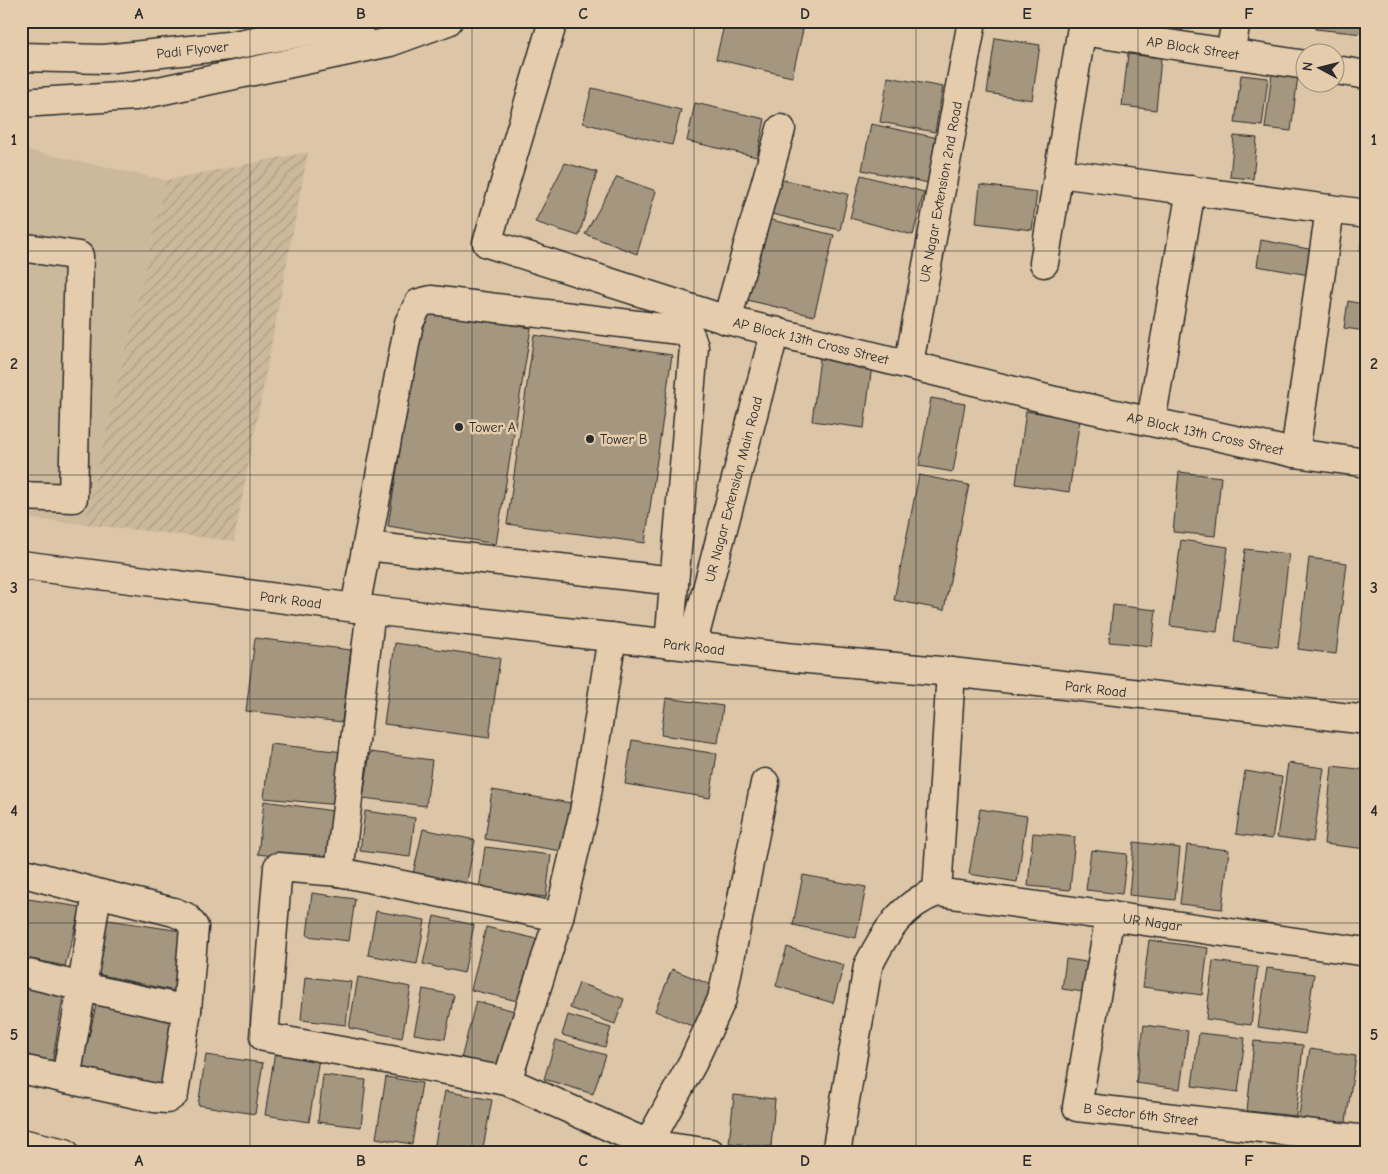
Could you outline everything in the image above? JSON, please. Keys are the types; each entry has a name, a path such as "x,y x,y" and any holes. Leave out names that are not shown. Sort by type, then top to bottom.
{"street":[{"name":"Padi Flyover","path":"21,57 104,58 228,46 363,21"},
{"path":"21,103 134,96 390,42 448,21"},
{"name":"AP Block 13th Cross Street","path":"553,21 487,243 727,320 908,363 1055,401 1295,453 1367,463"},
{"name":"UR Nagar Extension 2nd Road","path":"908,363 972,21"},
{"path":"1230,54 1236,21"},
{"path":"1044,263 1082,26"},
{"name":"AP Block Street","path":"1082,26 1230,54 1296,64"},
{"path":"1346,71 1366,72"},
{"path":"727,320 781,129"},
{"path":"1059,173 1367,214"},
{"path":"1151,421 1191,190"},
{"path":"1295,453 1330,209"},
{"path":"21,247 79,256 73,498 21,496"},
{"path":"339,872 367,546 409,323 419,302 431,300 680,330 690,335 694,347 674,581 680,645"},
{"name":"UR Nagar Extension Main Road","path":"680,645 775,331"},
{"path":"367,546 674,581"},
{"name":"Park Road","path":"21,565 363,609 786,657 951,672 1367,720"},
{"path":"507,1081 559,916 584,812 612,637"},
{"path":"836,1153 868,966 881,939 898,918 923,897 938,892 951,672"},
{"path":"648,1148 693,1062 722,999 764,782"},
{"path":"559,916 339,872 278,868 264,1037 507,1081 648,1148 711,1153"},
{"path":"21,872 174,912 186,917 194,927 187,1010 174,1094 167,1099 155,1098 21,1069"},
{"name":"UR Nagar","path":"938,892 1367,952"},
{"path":"66,1078 97,893"},
{"name":"B Sector 6th Street","path":"1110,915 1077,1107 1367,1140"},
{"path":"21,972 187,1010"},
{"path":"21,1142 66,1153"}],"shaded area":[{"path":"21,149 166,180 84,524 21,518"},
{"path":"308,152 234,541 84,524 166,180"}],"building":[{"path":"725,21 769,21 803,30 792,77 716,59"},
{"path":"1133,21 1184,21 1181,41 1131,33"},
{"path":"1316,21 1365,21 1363,34 1315,29"},
{"path":"995,38 1040,45 1032,100 987,93"},
{"path":"1128,54 1161,58 1156,110 1122,106"},
{"path":"1272,73 1296,76 1291,131 1265,128"},
{"path":"1241,75 1268,78 1262,126 1235,123"},
{"path":"888,77 943,87 935,132 880,122"},
{"path":"592,88 681,110 672,145 583,123"},
{"path":"695,103 765,119 757,157 687,141"},
{"path":"871,124 943,139 934,184 862,170"},
{"path":"1234,136 1257,138 1253,179 1230,177"},
{"path":"565,163 597,172 579,236 535,222"},
{"path":"861,175 924,192 913,235 850,218"},
{"path":"617,177 656,191 637,254 585,234"},
{"path":"771,177 848,194 840,230 763,212"},
{"path":"980,185 1037,192 1032,230 976,223"},
{"path":"763,218 834,235 814,316 743,299"},
{"path":"1364,218 1367,218 1367,254 1360,253"},
{"path":"1261,240 1314,250 1309,275 1257,266"},
{"path":"1348,301 1367,305 1367,331 1344,328"},
{"name":"Tower A","path":"422,311 531,328 496,544 388,526"},
{"name":"Tower B","path":"534,335 672,355 645,543 507,524"},
{"path":"820,358 872,365 864,428 812,421"},
{"path":"931,398 965,404 953,472 919,466"},
{"path":"1026,411 1080,419 1069,492 1016,484"},
{"path":"1179,472 1221,477 1215,536 1173,532"},
{"path":"919,475 969,485 944,610 894,600"},
{"path":"1181,540 1228,547 1217,632 1170,626"},
{"path":"1245,549 1289,554 1278,647 1234,642"},
{"path":"1309,558 1347,563 1336,654 1298,649"},
{"path":"1113,605 1156,610 1152,646 1109,642"},
{"path":"1367,620 1367,669 1360,668"},
{"path":"255,638 351,650 342,722 246,711"},
{"path":"395,643 500,658 489,738 384,724"},
{"path":"666,698 723,706 718,743 661,735"},
{"path":"632,740 717,754 710,798 625,784"},
{"path":"270,744 344,752 339,805 264,798"},
{"path":"370,752 432,760 426,806 363,798"},
{"path":"1288,763 1324,768 1313,842 1277,837"},
{"path":"1332,766 1367,770 1367,849 1324,844"},
{"path":"1245,771 1282,777 1272,839 1236,834"},
{"path":"492,790 577,804 569,852 485,839"},
{"path":"264,801 340,812 333,864 258,854"},
{"path":"980,809 1027,816 1017,882 969,874"},
{"path":"365,811 415,818 410,857 360,851"},
{"path":"423,829 475,840 466,886 413,874"},
{"path":"1033,833 1075,837 1070,890 1028,886"},
{"path":"1134,842 1180,848 1175,900 1129,895"},
{"path":"1187,845 1229,850 1222,909 1180,904"},
{"path":"485,847 551,855 546,897 479,889"},
{"path":"1091,850 1127,854 1122,894 1086,890"},
{"path":"803,875 866,887 856,938 793,925"},
{"path":"312,893 355,899 349,941 307,936"},
{"path":"21,898 81,907 65,966 21,957"},
{"path":"376,911 425,920 417,964 368,955"},
{"path":"434,916 474,925 464,973 423,964"},
{"path":"102,919 181,931 175,991 97,974"},
{"path":"486,927 537,939 522,1002 471,990"},
{"path":"1149,940 1208,948 1202,995 1143,987"},
{"path":"787,947 844,965 833,1003 776,986"},
{"path":"1066,959 1094,963 1091,993 1062,989"},
{"path":"1213,961 1258,967 1251,1025 1206,1019"},
{"path":"1267,968 1314,974 1305,1034 1258,1027"},
{"path":"672,969 716,987 699,1029 655,1011"},
{"path":"305,977 351,982 346,1025 301,1020"},
{"path":"358,977 411,987 402,1038 349,1028"},
{"path":"579,983 624,999 615,1024 570,1008"},
{"path":"21,986 63,997 52,1065 21,1058"},
{"path":"423,989 454,995 445,1039 414,1034"},
{"path":"97,1001 179,1020 164,1086 82,1067"},
{"path":"476,1001 519,1012 503,1074 460,1063"},
{"path":"568,1015 611,1028 605,1047 562,1035"},
{"path":"1144,1025 1188,1031 1180,1089 1136,1083"},
{"path":"1199,1033 1245,1038 1238,1092 1192,1086"},
{"path":"556,1040 606,1055 593,1094 544,1079"},
{"path":"1254,1041 1303,1045 1296,1116 1247,1111"},
{"path":"276,1045 320,1052 309,1122 265,1115"},
{"path":"1310,1049 1356,1056 1345,1128 1298,1121"},
{"path":"206,1055 263,1063 255,1114 198,1105"},
{"path":"323,1075 366,1080 361,1127 318,1122"},
{"path":"386,1077 422,1083 412,1144 376,1138"},
{"path":"445,1091 492,1100 482,1153 453,1153 434,1149"},
{"path":"734,1095 775,1099 771,1147 729,1143"}],"place":[{"name":"Tower A","path":"459,427"},
{"name":"Tower B","path":"590,439"}]}
